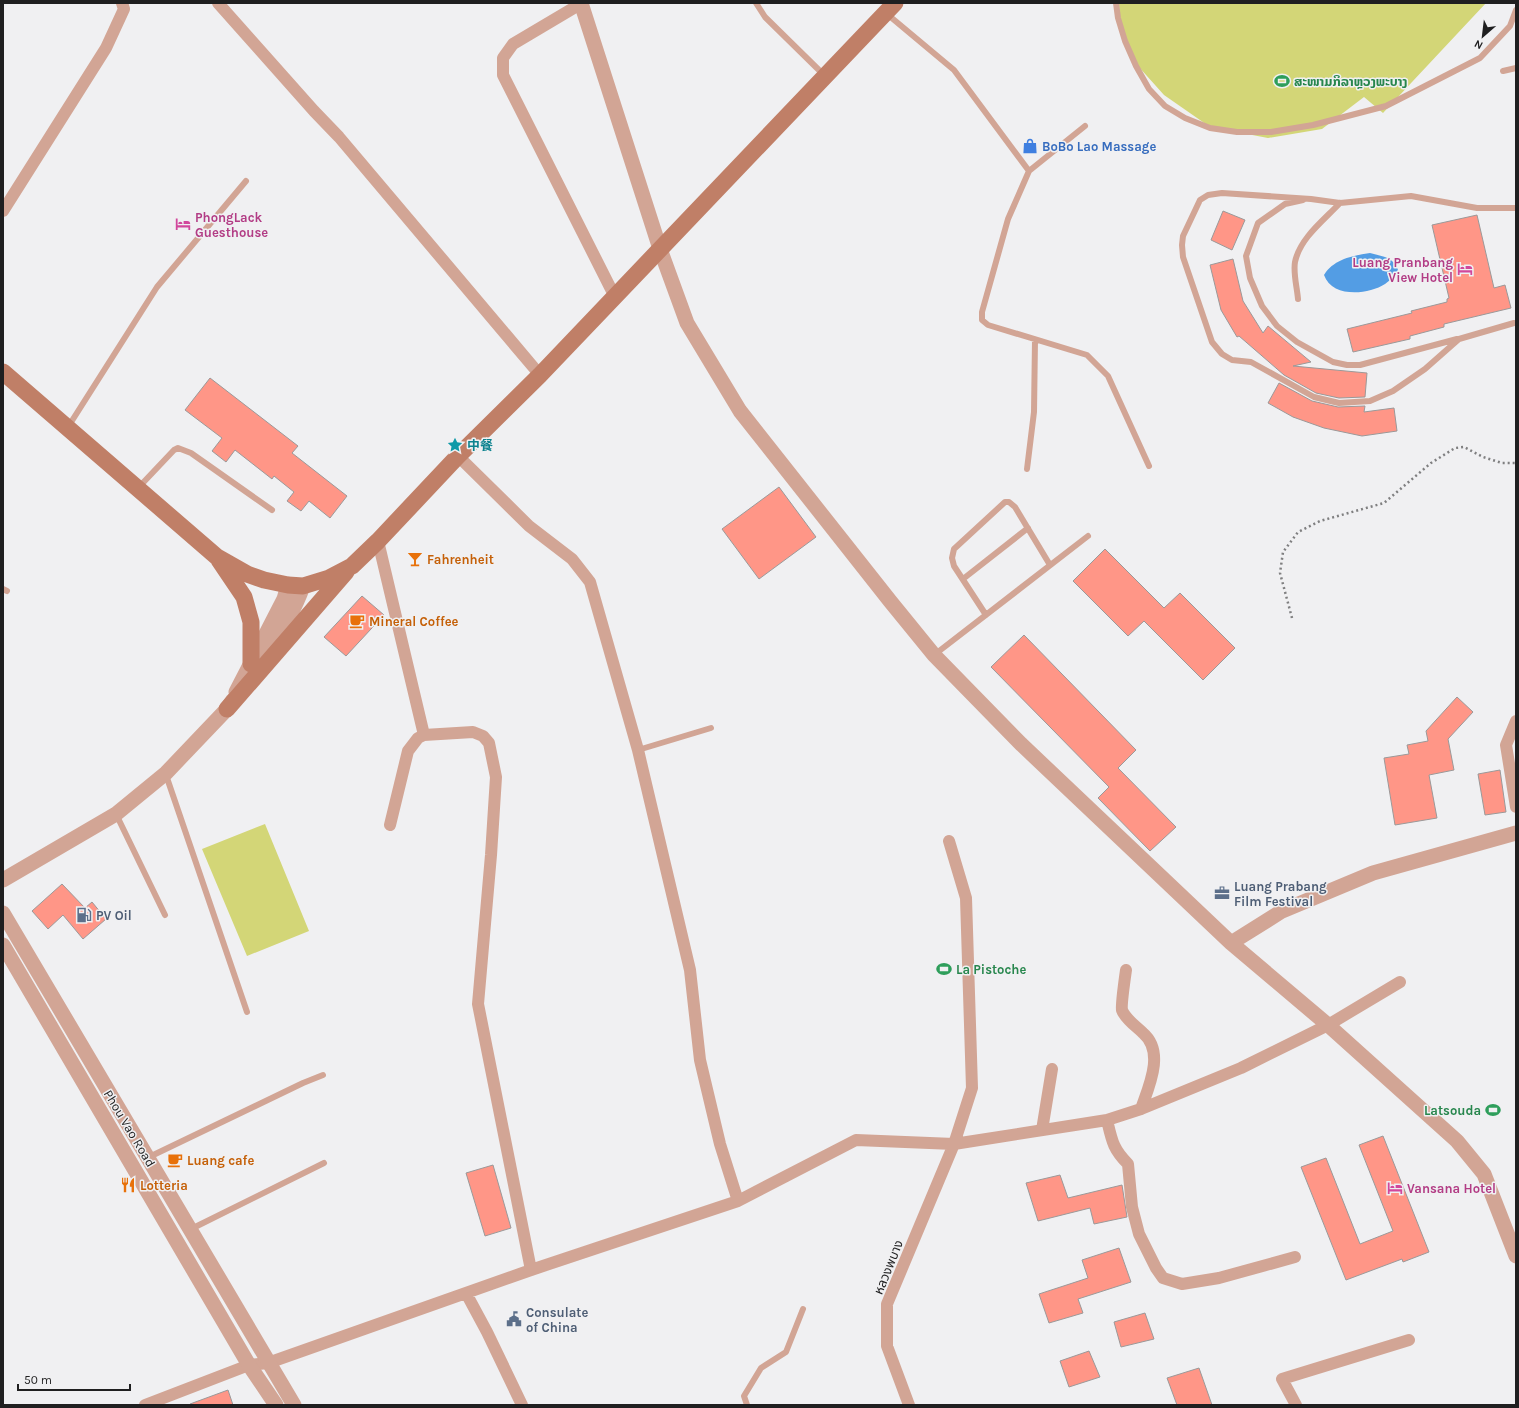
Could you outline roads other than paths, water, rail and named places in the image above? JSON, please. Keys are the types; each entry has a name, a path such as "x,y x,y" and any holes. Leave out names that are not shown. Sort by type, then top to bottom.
{"main road":[{"path":"227,709 352,566 378,541 458,456 540,375 890,8"},
{"path":"3,372 217,557 247,574 264,580 296,585 329,578 352,566"},
{"path":"217,557 244,597 251,622 251,664"}],"street":[{"path":"3,211 106,48 124,8 122,3"},
{"path":"218,3 339,137 540,375"},
{"path":"615,297 503,74 503,58 513,44 581,3 660,249 687,323 740,411 934,655 1021,744 1232,943 1328,1025 1457,1141 1484,1174 1516,1256"},
{"path":"458,456 529,526 572,559 590,582 638,750 690,970 700,1060 720,1144 738,1201"},
{"path":"378,541 424,735"},
{"path":"227,709 284,599 296,585"},
{"path":"3,880 116,814 166,773 227,709 283,629 296,605 296,585"},
{"path":"1516,721 1506,745 1516,807"},
{"path":"390,826 408,751 418,738 424,735 474,732 483,736 489,744 496,777 478,1004 531,1270"},
{"path":"1232,943 1282,911 1373,874 1516,833"},
{"name":"หลวงพบาง","path":"909,1405 888,1346 888,1304 954,1144 972,1088 966,898 949,841"},
{"name":"Phou Vao Road","path":"3,913 294,1405"},
{"name":"Phou Vao Road","path":"3,944 249,1366 276,1405"},
{"path":"1126,970 1122,1010 1130,1021 1149,1038 1153,1050 1154,1071 1141,1109"},
{"path":"145,1405 249,1366 268,1363 531,1270 738,1201 856,1140 954,1144 1107,1120 1141,1109 1241,1068 1328,1025 1400,982"},
{"path":"1042,1130 1052,1069"},
{"path":"1107,1120 1112,1143 1120,1156 1128,1164 1132,1207 1139,1234 1156,1268 1163,1278 1182,1284 1219,1278 1295,1257"},
{"path":"466,1293 487,1332 522,1405"},
{"path":"1296,1405 1282,1379 1409,1340"}],"lane":[{"path":"756,3 765,17 826,76"},
{"path":"1116,3 1118,18 1125,41 1136,66 1149,89 1165,106 1185,118 1210,128 1236,132 1271,132 1313,125 1386,106 1480,58 1510,26 1516,10"},
{"path":"890,8 954,70 1029,170"},
{"path":"1503,71 1516,68"},
{"path":"1085,126 1029,170 1008,219 982,312 982,320 988,325 1087,355 1108,376 1149,466"},
{"path":"68,427 158,287 246,181"},
{"path":"1459,339 1424,369 1393,391 1370,401 1339,403 1314,397 1250,362 1232,360 1222,354 1212,342 1183,257 1183,236 1200,200 1208,195 1222,193 1311,198 1340,203 1411,196 1477,208 1516,208"},
{"path":"1311,198 1285,204 1258,223 1246,256 1250,278 1262,306 1277,326 1297,342 1333,362 1347,365 1360,365 1514,323"},
{"path":"1298,299 1295,263 1298,253 1303,242 1340,203"},
{"path":"1027,469 1034,412 1035,340"},
{"path":"138,488 174,450 178,448 191,454 272,510"},
{"path":"986,615 954,566 952,558 954,549 1006,502 1009,502 1015,507 1050,565"},
{"path":"963,579 1028,528"},
{"path":"934,655 1088,536"},
{"path":"638,750 711,728"},
{"path":"166,773 247,1012"},
{"path":"116,814 165,915"},
{"path":"148,1158 303,1083 323,1075"},
{"path":"190,1230 324,1163"},
{"path":"747,1405 744,1396 760,1368 786,1352 803,1309"}],"water":[{"path":"1370,253 1387,258 1393,262 1398,270 1385,284 1378,288 1360,292 1351,292 1342,291 1335,288 1328,282 1324,275 1333,265 1350,257"}],"place":[{"name":"ສະໜາມກິລາຫຼວງພະບາງ","path":"1282,81"},
{"name":"BoBo Lao Massage","path":"1030,146"},
{"name":"PhongLack Guesthouse","path":"183,224"},
{"name":"Luang Pranbang View Hotel","path":"1465,269"},
{"name":"中餐","path":"455,445"},
{"name":"Fahrenheit","path":"415,559"},
{"name":"Mineral Coffee","path":"357,621"},
{"name":"Luang Prabang Film Festival","path":"1222,893"},
{"name":"PV Oil","path":"84,915"},
{"name":"La Pistoche","path":"944,969"},
{"name":"Latsouda","path":"1493,1110"},
{"name":"Luang cafe","path":"175,1160"},
{"name":"Lotteria","path":"128,1185"},
{"name":"Vansana Hotel","path":"1395,1188"},
{"name":"Consulate of China","path":"514,1319"}]}
